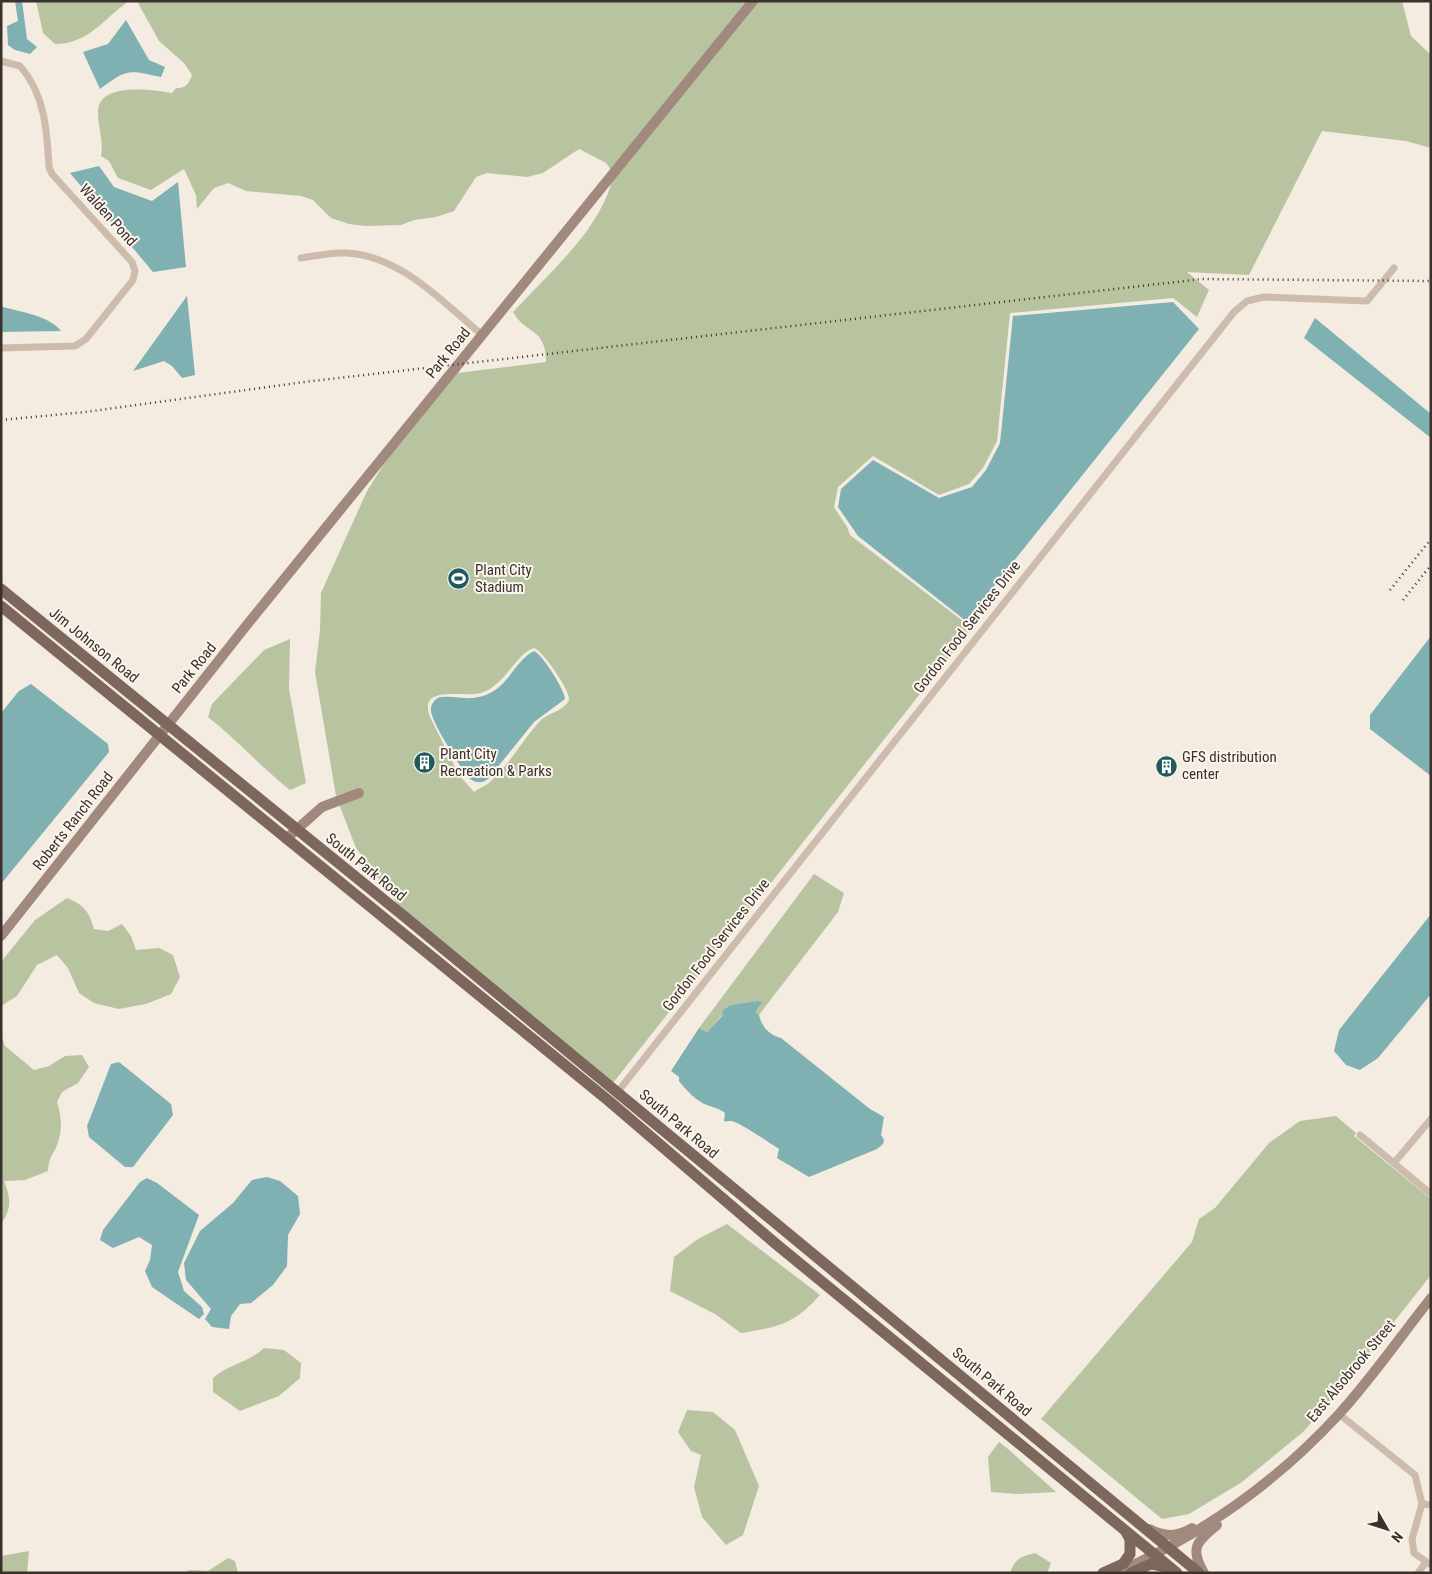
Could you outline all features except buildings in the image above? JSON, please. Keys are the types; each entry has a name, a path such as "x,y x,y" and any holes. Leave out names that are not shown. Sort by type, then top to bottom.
{"main road":[{"name":"Jim Johnson Road","path":"1,589 84,656 164,730"},
{"path":"1,598 6,599 70,652 84,656"},
{"name":"Jim Johnson Road","path":"1,606 71,663 164,730"},
{"name":"South Park Road","path":"164,730 248,790 291,835 384,900 1170,1548"},
{"name":"South Park Road","path":"164,730 291,835 385,919 609,1102 776,1244 1156,1555"},
{"path":"385,919 405,924 516,1015 523,1016"},
{"path":"511,1023 538,1036 603,1087 617,1092"},
{"path":"609,1102 632,1109 644,1120 658,1125"},
{"path":"1064,1480 1081,1488 1143,1538 1170,1548 1200,1573"},
{"path":"1103,1573 1122,1564 1130,1554 1130,1539 1125,1530"},
{"path":"1156,1555 1174,1570"},
{"path":"1156,1555 1171,1558 1192,1573"},
{"path":"1132,1573 1151,1564 1174,1570"}],"street":[{"name":"Park Road","path":"164,730 753,1"},
{"name":"Walden Pond","path":"1,62 20,66 28,74 46,116 49,167 52,174 132,262 135,271 133,280 116,302 86,339 75,346 1,348"},
{"path":"301,258 345,252 366,255 386,262 410,276 482,335"},
{"name":"Gordon Food Services Drive","path":"609,1102 1234,312 1247,301 1264,297 1367,301 1394,268"},
{"name":"Roberts Ranch Road","path":"1,936 164,730"},
{"path":"291,835 322,807 359,793"},
{"path":"1394,1163 1431,1119"},
{"path":"1360,1135 1431,1194"},
{"name":"East Alsobrook Street","path":"1116,1573 1170,1548 1237,1505 1297,1456 1339,1414 1431,1298"},
{"path":"1339,1414 1414,1475 1422,1504 1412,1539 1414,1553 1428,1563 1418,1573"},
{"path":"1422,1504 1431,1505"},
{"path":"1144,1527 1158,1534 1173,1536 1186,1532 1220,1511 1237,1505"},
{"path":"1204,1573 1195,1554 1196,1546 1200,1538 1237,1505"}],"green space":[{"path":"36,1 129,1 86,35 67,43 55,44 43,33"},
{"path":"135,1 747,1 611,170 606,163 579,149 543,173 527,177 487,173 476,177 454,211 436,217 414,220 401,225 365,226 349,224 331,218 313,200 301,196 246,191 228,183 214,188 197,209 196,195 184,169 151,190 118,178 109,161 101,156 102,145 98,113 100,103 107,96 128,90 153,90 172,93 176,88 182,88 187,85 192,75 184,63 159,41 138,3"},
{"path":"758,1 1402,1 1411,36 1431,55 1431,148 1406,141 1322,131 1249,275 1187,272 1209,290 1197,317 1173,298 1010,313 997,441 983,468 969,484 939,495 873,456 838,487 834,507 850,535 972,628 613,1083 402,910 356,848 339,804 364,795 360,788 336,796 315,672 320,630 321,593 367,491 386,461 457,373 546,362 543,343 513,312 570,252 583,235 605,201 612,182","holes":["534,648 538,650 566,688 569,700 560,709 541,720 497,775 474,792 459,775 430,717 428,707 430,700 444,694 473,694 490,689 504,677 527,651"]},
{"path":"290,639 289,689 306,783 290,790 208,717 212,704 264,650"},
{"path":"814,874 844,893 838,912 759,1015 754,1012 761,1002 731,1005 707,1032 699,1028"},
{"path":"67,898 85,909 94,929 108,931 122,924 131,936 136,950 159,948 173,955 180,977 171,994 146,1004 119,1009 94,1003 79,993 68,968 57,955 37,965 17,996 1,1006 1,962 35,920"},
{"path":"1,1035 5,1046 34,1070 49,1066 65,1056 82,1055 89,1067 78,1083 62,1092 57,1102 61,1131 49,1162 48,1171 25,1180 4,1181 8,1193 9,1208 1,1224"},
{"path":"1336,1116 1356,1133 1354,1136 1431,1199 1431,1275 1341,1389 1303,1432 1242,1482 1189,1514 1162,1519 1041,1419 1192,1242 1199,1219 1215,1208 1269,1143 1300,1121"},
{"path":"727,1224 820,1295 811,1305 785,1323 766,1329 741,1333 715,1314 670,1291 674,1257 698,1239"},
{"path":"264,1348 284,1350 301,1363 300,1378 279,1396 240,1411 213,1392 213,1378 219,1373 252,1357"},
{"path":"687,1410 713,1412 735,1430 759,1486 743,1535 726,1545 702,1517 694,1487 701,1455 691,1451 678,1432"},
{"path":"999,1442 1056,1492 1017,1494 991,1492 988,1457"},
{"path":"29,1551 27,1573 1,1573 1,1556"},
{"path":"1035,1553 1051,1563 1047,1573 1010,1573 1014,1564 1019,1559"},
{"path":"228,1558 235,1561 238,1573 185,1573 189,1570 208,1571"}],"water":[{"path":"15,1 22,1 27,39 37,47 30,54 15,50 8,45 7,26 18,21"},
{"path":"126,20 149,60 165,67 161,77 129,72 117,77 100,89 83,52 108,44"},
{"path":"99,166 114,187 152,201 178,182 186,267 153,272 70,173"},
{"path":"187,296 195,375 182,378 172,366 164,361 133,371"},
{"path":"1173,302 1199,329 966,621 858,536 838,507 841,489 873,460 939,498 972,487 986,470 1000,443 1013,316"},
{"path":"1,305 43,318 61,331 1,332"},
{"path":"1315,318 1431,414 1431,438 1304,338"},
{"path":"1431,636 1431,776 1370,729 1370,715"},
{"path":"534,651 542,658 552,673 565,699 534,722 488,779 482,782 473,781 466,775 441,734 431,711 432,704 441,697 476,698 490,693 497,689 522,660"},
{"path":"31,684 108,744 109,752 1,884 1,713 19,691"},
{"path":"1431,914 1431,994 1378,1058 1360,1070 1346,1065 1334,1051 1339,1030"},
{"path":"762,1002 755,1012 759,1015 767,1030 781,1038 870,1109 884,1117 881,1135 884,1140 883,1144 877,1149 809,1177 777,1158 779,1149 735,1122 724,1121 725,1113 699,1101 684,1088 679,1081 679,1077 671,1071 699,1028 707,1032 722,1016 723,1010 731,1005"},
{"path":"119,1062 171,1104 173,1115 133,1167 125,1167 89,1137 87,1126 111,1064"},
{"path":"267,1177 280,1181 298,1196 300,1214 288,1235 287,1266 273,1285 251,1303 240,1304 231,1316 229,1329 212,1327 205,1319 211,1309 186,1280 184,1263 200,1231 233,1203 252,1180"},
{"path":"147,1178 157,1183 199,1215 178,1272 184,1291 202,1307 204,1314 199,1319 152,1287 145,1271 150,1260 152,1245 139,1237 113,1248 100,1240 103,1230 140,1182"}],"railway":[{"path":"1,420 85,412 312,381 1202,279 1431,281"},
{"path":"1390,590 1431,539"},
{"path":"1403,600 1431,565"}],"place":[{"name":"Plant City Stadium","path":"459,579"},
{"name":"Plant City Recreation & Parks","path":"424,763"},
{"name":"GFS distribution center","path":"1166,766"}]}
